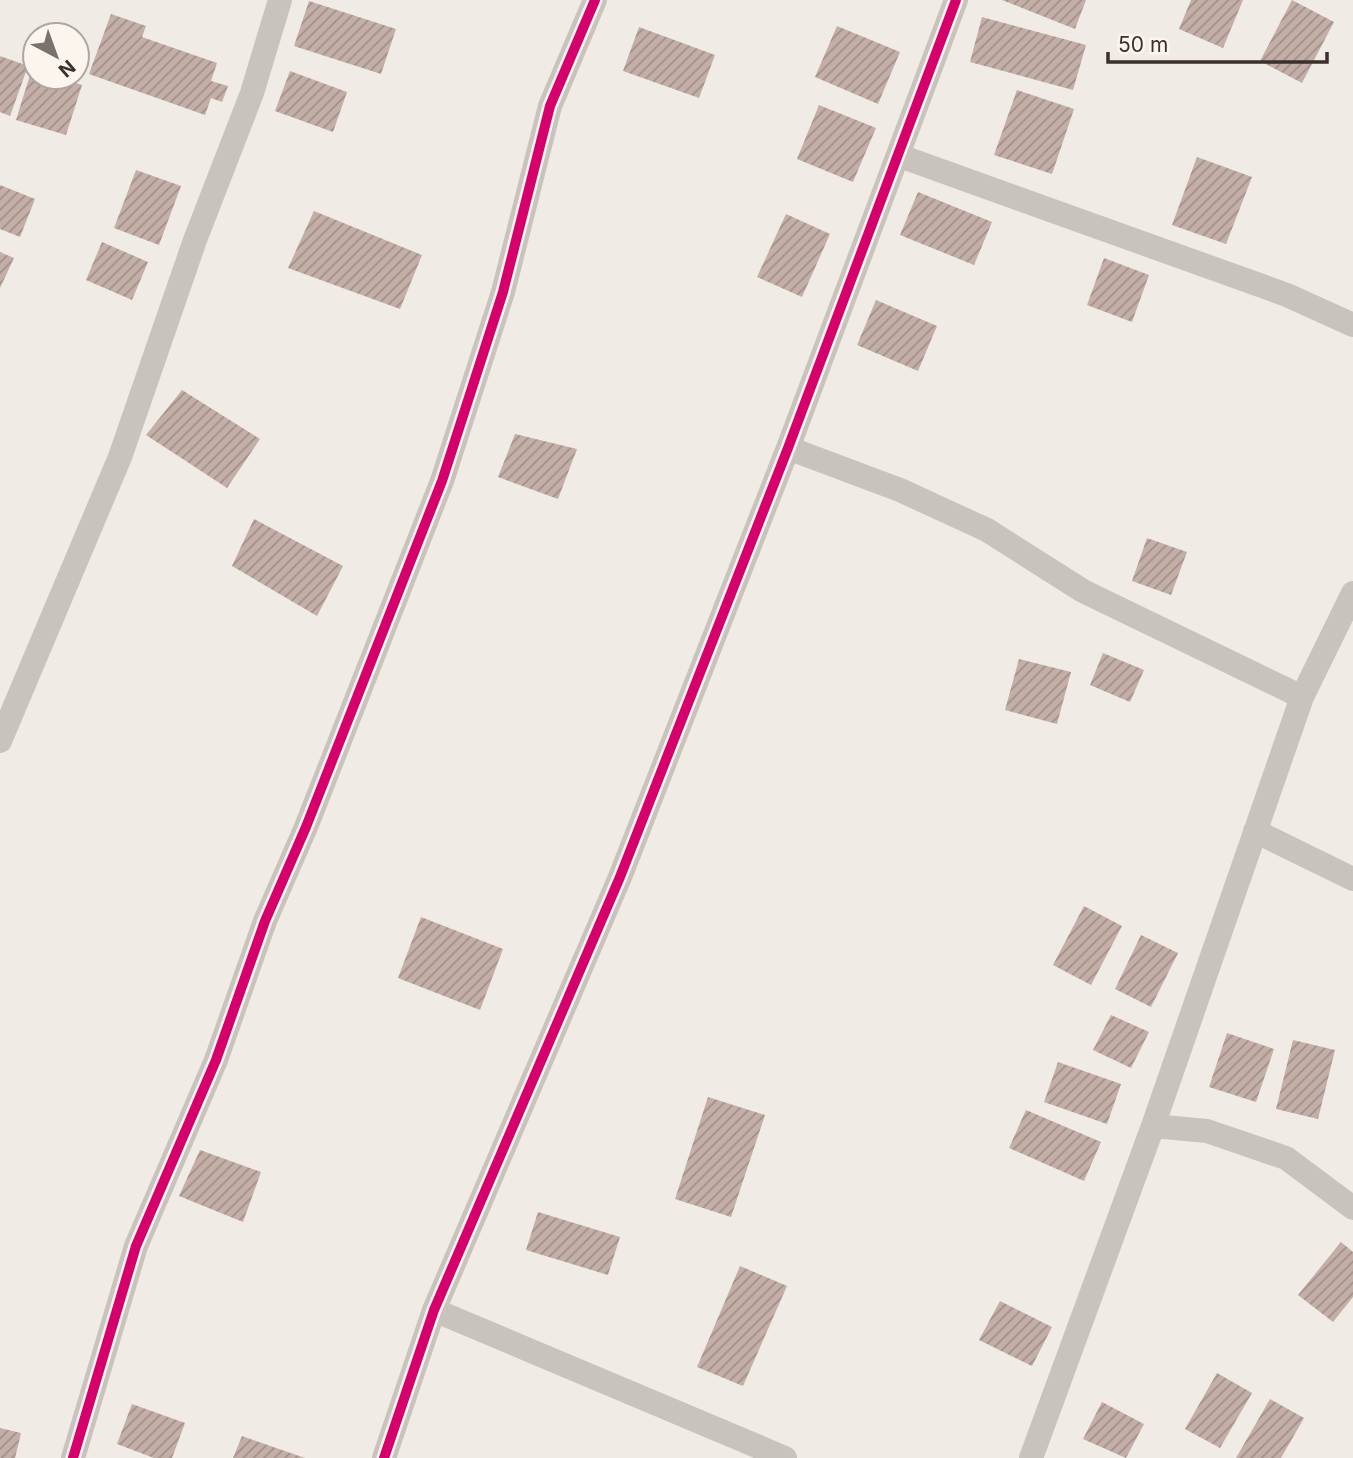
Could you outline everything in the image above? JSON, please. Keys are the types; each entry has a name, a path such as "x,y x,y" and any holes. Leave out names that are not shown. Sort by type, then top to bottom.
{"street":[{"path":"0,741 120,457 195,240 252,93 280,0"},
{"path":"74,1458 136,1246 216,1060 265,921 306,827 442,481 503,292 550,106 595,0"},
{"path":"384,1458 434,1310 620,877 788,449 957,0"},
{"path":"900,156 1287,295 1353,325"},
{"path":"788,449 900,490 987,530 1083,591 1302,697"},
{"path":"1031,1458 1153,1126 1302,697 1353,593"},
{"path":"1255,831 1353,879"},
{"path":"1153,1126 1207,1131 1286,1158 1353,1208"},
{"path":"434,1310 785,1458"}],"building":[{"path":"1002,0 1086,0 1075,29"},
{"path":"1191,0 1243,0 1223,48 1179,29"},
{"path":"1292,0 1334,22 1302,83 1260,61"},
{"path":"309,1 396,29 381,74 294,46"},
{"path":"111,14 146,26 142,37 217,63 211,81 228,86 222,102 211,98 205,115 91,75"},
{"path":"982,17 1086,45 1073,90 970,62"},
{"path":"837,26 900,52 878,104 815,77"},
{"path":"639,27 715,55 699,98 623,71"},
{"path":"0,56 21,64 21,85 10,116 0,112"},
{"path":"290,71 347,92 333,132 275,111"},
{"path":"1017,90 1074,109 1052,174 994,155"},
{"path":"25,91 80,91 66,135 16,120"},
{"path":"819,105 876,128 853,182 797,159"},
{"path":"1197,157 1252,177 1226,244 1172,225"},
{"path":"136,170 181,186 159,245 114,228"},
{"path":"0,185 35,199 20,237 0,229"},
{"path":"918,192 992,222 974,265 900,235"},
{"path":"314,211 422,255 400,309 288,268"},
{"path":"786,214 830,234 802,297 757,277"},
{"path":"102,242 148,262 132,300 86,280"},
{"path":"0,252 14,258 0,288"},
{"path":"1104,258 1149,275 1132,322 1087,305"},
{"path":"876,300 937,326 918,371 857,345"},
{"path":"182,390 260,439 227,488 146,435"},
{"path":"515,434 577,449 558,499 498,477"},
{"path":"254,519 343,566 317,616 232,566"},
{"path":"1147,538 1187,552 1171,595 1132,581"},
{"path":"1103,653 1144,670 1130,702 1090,685"},
{"path":"1019,659 1071,672 1057,724 1005,710"},
{"path":"1084,906 1122,926 1091,985 1053,965"},
{"path":"421,917 503,949 480,1010 398,978"},
{"path":"1141,935 1178,953 1151,1007 1115,989"},
{"path":"1111,1015 1149,1032 1131,1068 1093,1050"},
{"path":"1227,1033 1274,1049 1256,1102 1209,1087"},
{"path":"1293,1040 1335,1050 1318,1119 1276,1109"},
{"path":"1058,1062 1121,1084 1107,1124 1044,1102"},
{"path":"708,1097 765,1115 731,1217 675,1199"},
{"path":"1026,1110 1101,1142 1084,1181 1009,1148"},
{"path":"200,1150 261,1172 243,1222 179,1196"},
{"path":"538,1212 620,1237 608,1275 526,1250"},
{"path":"1341,1242 1353,1252 1353,1297 1333,1322 1298,1295"},
{"path":"740,1266 787,1286 743,1386 697,1367"},
{"path":"1000,1301 1052,1327 1032,1366 979,1340"},
{"path":"1217,1373 1252,1393 1220,1448 1185,1429"},
{"path":"1270,1399 1304,1418 1281,1458 1236,1458"},
{"path":"1102,1402 1144,1424 1126,1458 1083,1439"},
{"path":"132,1404 185,1423 172,1458 154,1458 117,1444"},
{"path":"0,1428 21,1433 15,1458 0,1458"},
{"path":"242,1436 305,1458 233,1458"}],"cycle path":[{"path":"73,1458 136,1246 216,1060 265,921 306,827 442,481 503,292 550,106 595,0"},
{"path":"384,1458 434,1310 620,877 788,448 956,0"}]}
